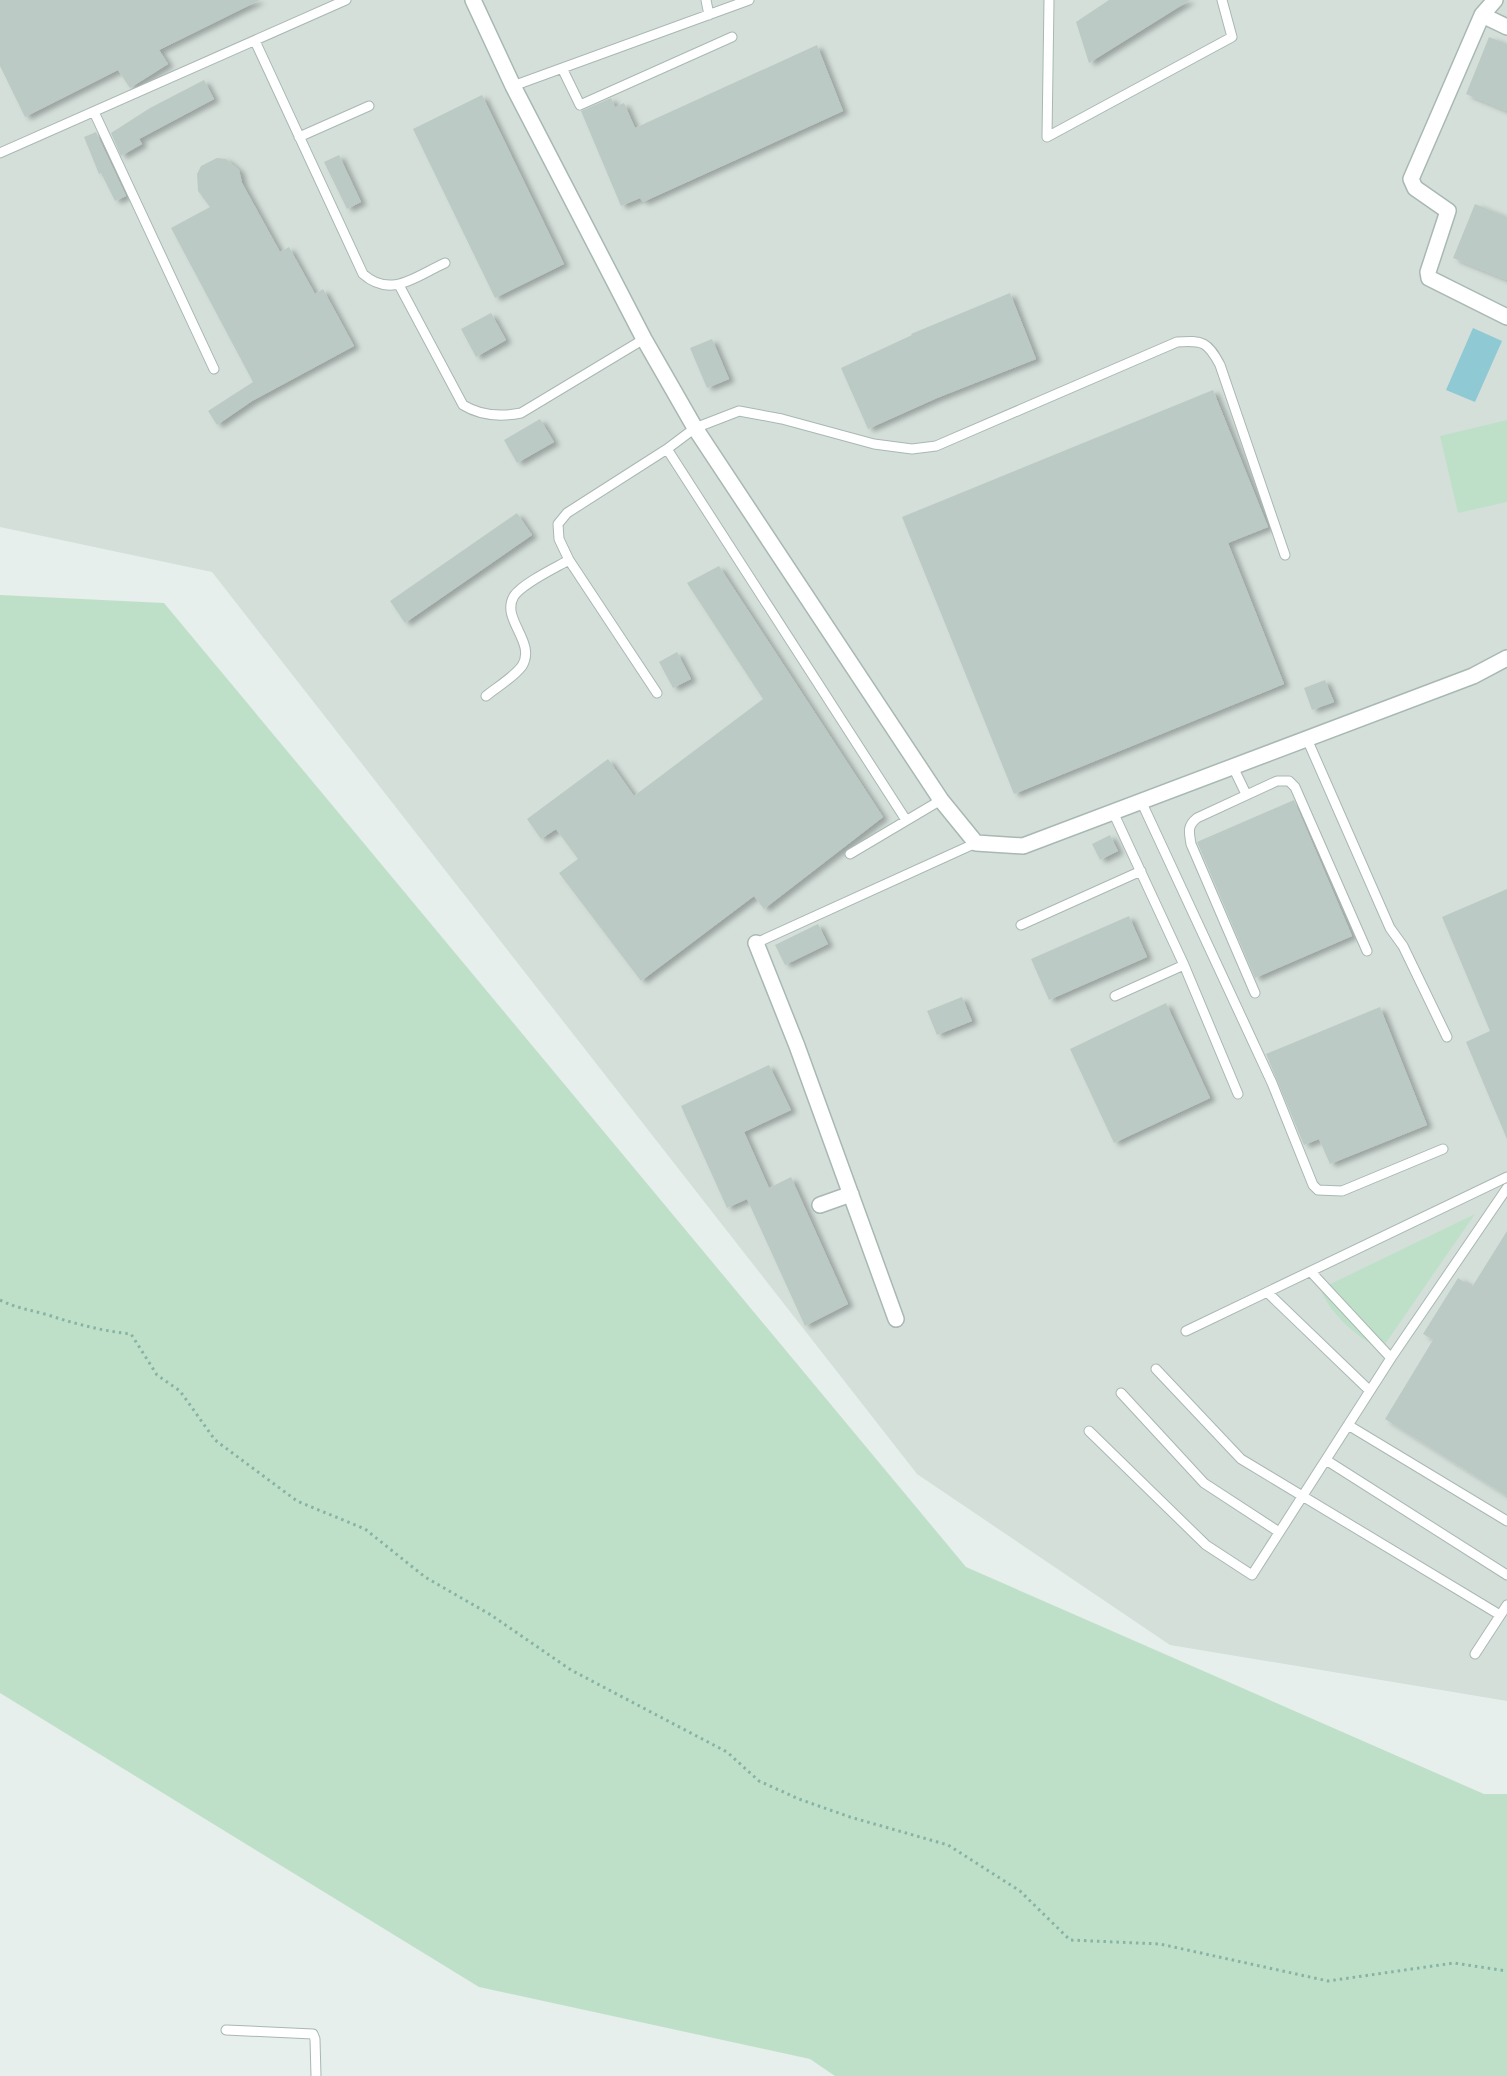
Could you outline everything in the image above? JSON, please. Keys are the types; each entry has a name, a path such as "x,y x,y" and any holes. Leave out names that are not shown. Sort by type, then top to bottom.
{"street":[{"path":"473,0 513,86 644,339 695,428 941,800 976,843 1023,846 1473,676 1507,658"},
{"path":"1495,0 1482,15 1411,179 1415,188 1448,211 1428,272 1429,278 1507,317"},
{"path":"1482,15 1507,27"},
{"path":"756,944 797,1046 896,1319"},
{"path":"820,1205 851,1194"}],"lane":[{"path":"0,154 346,0"},
{"path":"706,0 709,15"},
{"path":"513,86 749,0"},
{"path":"1050,0 1047,137 1232,37 1222,0"},
{"path":"562,68 580,106 732,37"},
{"path":"255,41 363,274 372,282 383,286 399,285 444,263"},
{"path":"299,137 369,106"},
{"path":"94,112 214,369"},
{"path":"399,285 463,405 482,414 508,416 521,413 644,339"},
{"path":"657,693 569,560 559,539 558,524 560,518 695,428 740,411 782,419 874,444 912,449 936,446 1177,342 1196,340 1210,347 1220,365 1285,555"},
{"path":"667,448 906,820"},
{"path":"486,696 521,666 525,658 522,637 512,614 511,604 515,595 522,588 569,560"},
{"path":"1307,739 1390,928 1403,946 1447,1037"},
{"path":"1233,767 1246,794"},
{"path":"1255,993 1191,844 1188,830 1191,823 1197,818 1246,794 1284,780 1289,781 1295,787 1367,951"},
{"path":"850,854 941,800"},
{"path":"1141,802 1272,1083 1313,1185 1318,1190 1342,1191 1443,1149"},
{"path":"1113,812 1184,965 1238,1094"},
{"path":"756,944 976,843"},
{"path":"1020,925 1141,871"},
{"path":"1115,996 1184,965"},
{"path":"1186,1331 1507,1177"},
{"path":"1088,1431 1206,1545 1252,1574 1391,1358 1507,1188"},
{"path":"1311,1272 1391,1358"},
{"path":"1267,1292 1370,1391"},
{"path":"1156,1369 1241,1459 1500,1615"},
{"path":"1120,1393 1204,1483 1279,1532"},
{"path":"1348,1425 1507,1521"},
{"path":"1326,1460 1507,1575"},
{"path":"1475,1654 1507,1605"},
{"path":"226,2030 312,2034 315,2039 316,2076"}],"path":[{"path":"0,1300 13,1307 101,1331 131,1334 157,1375 180,1391 215,1440 297,1501 365,1529 425,1577 491,1615 571,1670 727,1752 759,1781 799,1799 850,1817 948,1846 1020,1891 1070,1940 1160,1944 1328,1981 1454,1963 1507,1971"}],"shaded area":[{"path":"0,0 1507,0 1507,1701 1170,1645 917,1474 212,572 0,527"}],"green space":[{"path":"1507,420 1507,502 1458,513 1440,436"},
{"path":"0,595 164,603 966,1567 1484,1794 1507,1794 1507,2076 835,2076 810,2059 479,1987 0,1693"},
{"path":"1475,1214 1381,1350 1345,1324 1325,1299 1320,1289"}],"water":[{"path":"1473,328 1502,341 1475,402 1446,390"}],"building":[{"path":"0,0 260,0 159,50 168,64 130,88 118,70 25,117 0,66"},
{"path":"1109,0 1190,0 1089,63 1076,22"},
{"path":"1489,37 1507,44 1507,111 1466,94"},
{"path":"817,45 843,111 643,202 640,198 621,206 581,111 611,98 615,107 624,103 635,128"},
{"path":"204,80 214,99 139,139 142,144 121,156 111,133 150,108"},
{"path":"482,95 564,264 495,298 413,129"},
{"path":"96,132 126,196 115,201 101,173 99,174 84,137"},
{"path":"339,155 361,202 347,209 324,162"},
{"path":"217,158 226,159 239,170 242,183 280,252 289,247 315,294 323,289 354,346 252,401 217,425 208,411 253,382 171,228 210,207 198,191 197,174 201,166"},
{"path":"1475,204 1507,217 1507,280 1453,258"},
{"path":"1010,293 1036,359 937,398 868,429 841,368 911,334"},
{"path":"491,313 506,340 476,357 461,329"},
{"path":"712,339 729,379 707,388 690,348"},
{"path":"1213,390 1268,527 1228,543 1284,684 1014,794 902,517"},
{"path":"540,419 554,442 517,463 504,440"},
{"path":"517,513 532,535 405,623 390,601"},
{"path":"719,566 883,817 764,909 754,896 641,981 559,873 578,859 556,829 541,839 527,819 608,759 634,796 763,699 687,583"},
{"path":"677,652 691,679 673,688 659,662"},
{"path":"1325,680 1334,702 1312,710 1304,688"},
{"path":"1294,800 1352,936 1255,978 1197,842"},
{"path":"1110,835 1118,851 1100,860 1092,844"},
{"path":"1507,889 1507,1139 1466,1042 1490,1031 1442,917"},
{"path":"1129,916 1147,957 1049,1000 1031,959"},
{"path":"818,924 828,944 785,965 775,945"},
{"path":"962,997 972,1021 937,1035 927,1011"},
{"path":"1166,1003 1210,1098 1114,1143 1070,1049"},
{"path":"1380,1007 1427,1125 1330,1164 1319,1139 1304,1145 1266,1054"},
{"path":"769,1065 791,1110 744,1132 769,1188 791,1177 848,1304 805,1326 747,1199 727,1208 681,1106"},
{"path":"1507,1231 1507,1496 1385,1419 1433,1340 1423,1334 1458,1278 1472,1287"}]}
